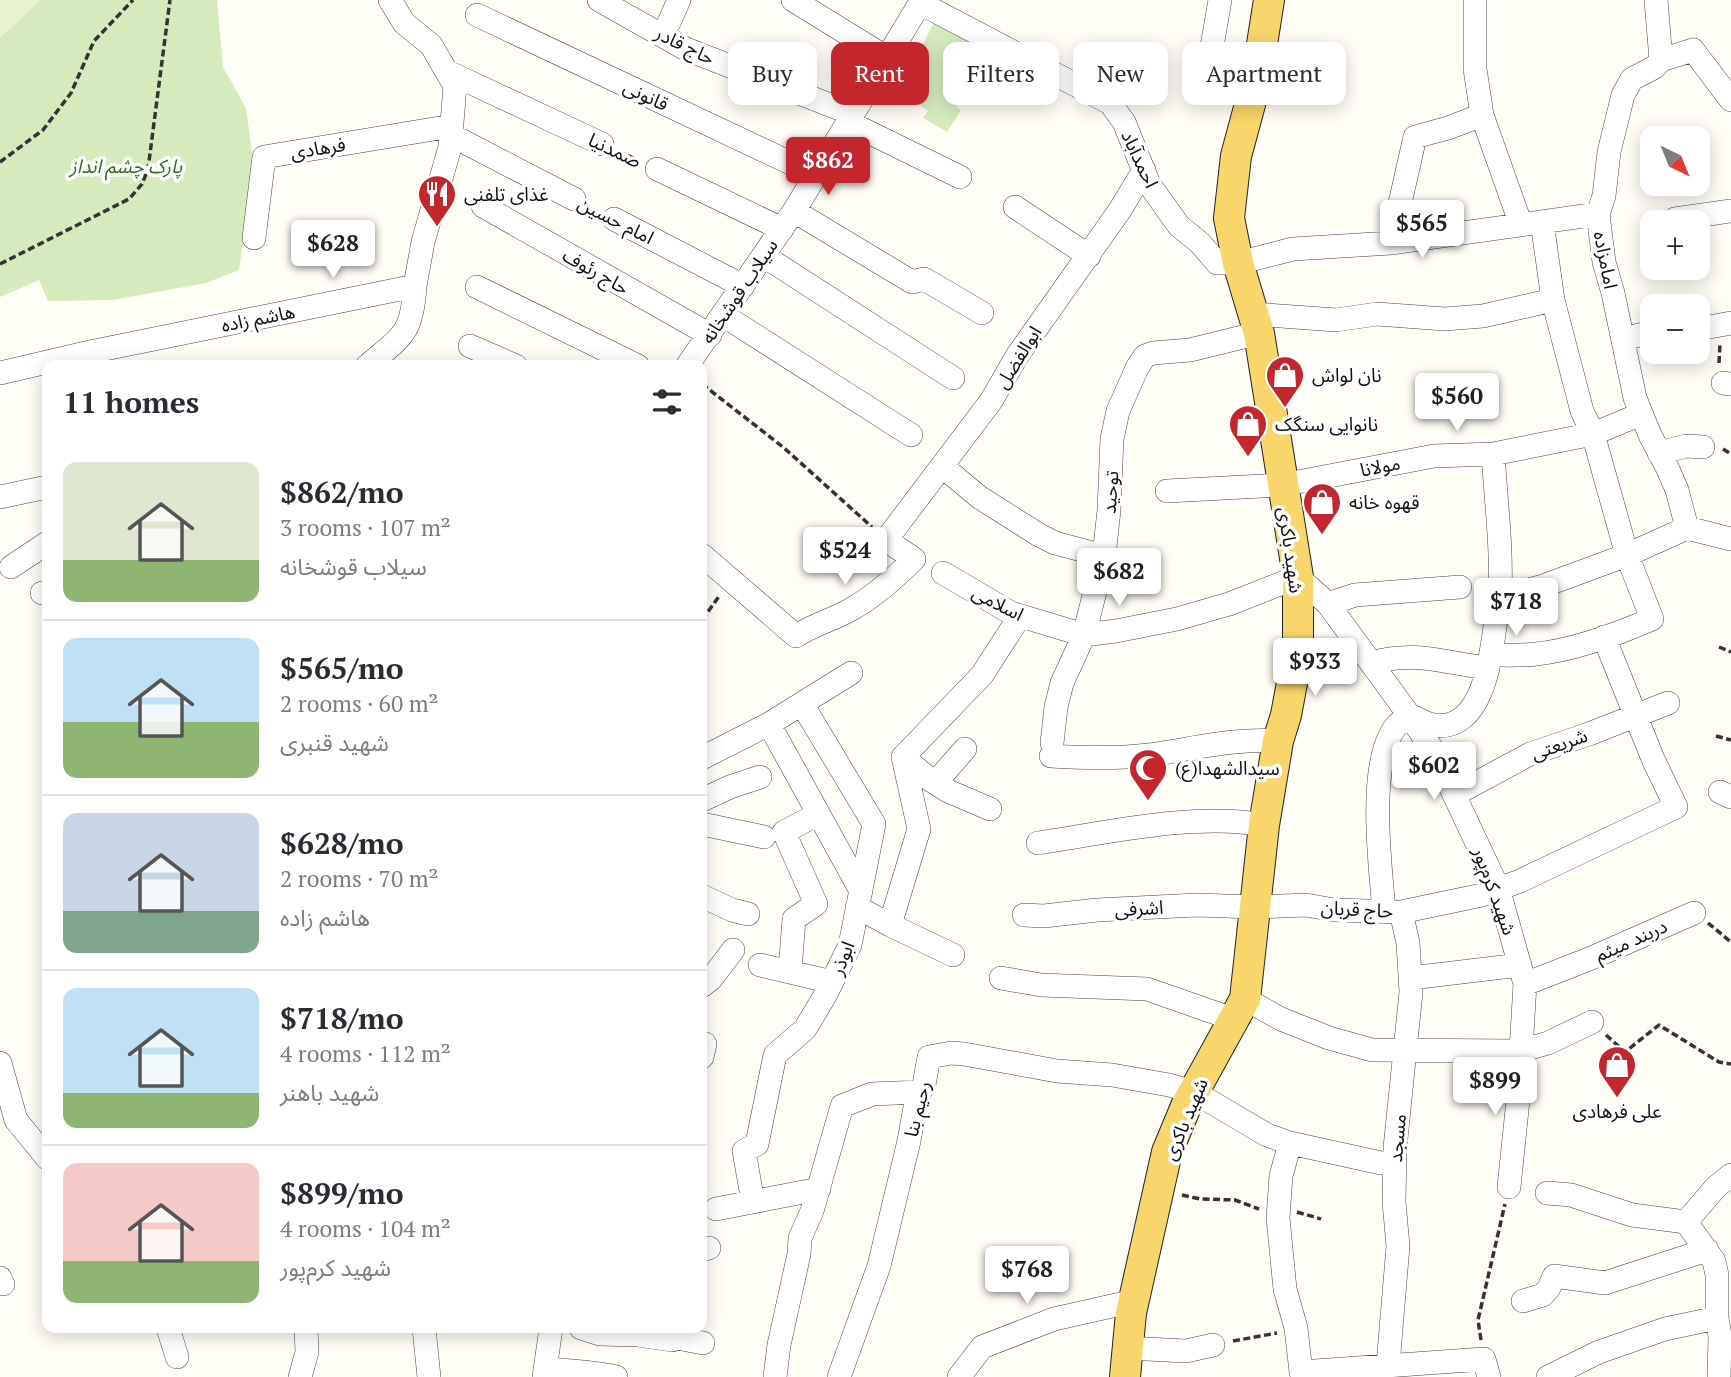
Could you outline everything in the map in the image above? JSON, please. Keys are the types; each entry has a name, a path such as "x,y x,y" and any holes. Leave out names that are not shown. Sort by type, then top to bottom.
{"main road":[{"name":"شهید باکری","path":"1125,1377 1134,1301 1167,1152 1194,1092 1239,1009 1264,825 1278,741 1286,715 1298,651 1298,577 1256,323 1238,263 1229,218 1236,156 1256,82 1269,0"}],"street":[{"path":"374,360 409,327 423,242 450,147 454,86 431,45 404,23 390,0"},
{"name":"حاج قادر","path":"599,0 686,49 851,118 960,177"},
{"path":"663,36 679,0"},
{"path":"793,0 861,42"},
{"path":"1213,42 1220,0"},
{"path":"1371,663 1406,656 1490,661 1532,655 1604,637 1652,619 1627,555 1593,433 1581,411 1532,223 1482,115 1475,69 1475,0"},
{"path":"1657,0 1661,60"},
{"name":"سیلاب قوشخانه","path":"897,42 921,1"},
{"name":"احمدآباد","path":"921,1 1110,103 1124,122 1149,184 1179,226 1200,243 1216,263 1238,263"},
{"name":"قانونی","path":"477,15 816,175"},
{"name":"امامزاده","path":"1686,528 1677,491 1635,398 1604,262 1598,214 1623,94 1632,79 1655,67 1661,60 1693,50 1731,100"},
{"name":"صمدنیا","path":"448,72 602,144"},
{"name":"سیلاب قوشخانه","path":"691,360 788,220 859,105"},
{"path":"1391,243 1415,137 1482,115"},
{"name":"امام حسین","path":"451,130 574,199"},
{"name":"فرهادی","path":"254,238 264,157 451,130"},
{"name":"صمدنیا","path":"657,169 788,220 912,282 924,279 982,313"},
{"name":"ابوالفضل","path":"886,540 991,401 1017,356 1088,256 1144,170"},
{"name":"حاج رئوف","path":"482,206 709,335"},
{"path":"1015,207 1088,256"},
{"path":"1710,214 1731,211"},
{"path":"1238,263 1293,249 1391,243 1598,214"},
{"name":"امام حسین","path":"614,219 743,286"},
{"path":"764,256 953,377"},
{"name":"هاشم زاده","path":"56,360 415,286"},
{"path":"477,287 626,360"},
{"path":"1256,323 1336,320 1377,314 1445,319 1483,316 1553,300"},
{"path":"723,315 911,435"},
{"name":"توحید","path":"1256,323 1190,350 1145,356 1137,368 1118,411 1112,439 1104,556 1084,635 1062,683 1051,750 1121,757 1222,742 1278,741"},
{"path":"1623,339 1640,335"},
{"path":"470,346 502,360"},
{"name":"هاشم زاده","path":"0,373 42,363"},
{"name":"مولانا","path":"1167,491 1282,485 1434,456 1493,454 1593,433 1641,414"},
{"path":"1659,453 1686,446 1703,447"},
{"path":"1409,715 1435,726 1465,716 1475,705 1490,661 1500,598 1500,535 1493,454"},
{"path":"943,466 990,505 1039,535 1055,543 1104,556"},
{"path":"0,497 42,488"},
{"path":"1500,598 1543,586 1627,555 1686,528 1731,540"},
{"path":"707,559 796,636 849,611 876,594 914,558 886,540"},
{"path":"11,567 42,546"},
{"name":"اسلامی","path":"943,573 1011,613 1084,635 1177,619 1240,600 1298,577"},
{"name":"شهید کرم‌پور","path":"1298,577 1328,604 1434,752 1498,888 1522,974 1518,1100 1509,1187"},
{"path":"1328,604 1356,595 1460,587"},
{"path":"903,757 982,676 1020,615"},
{"path":"1604,637 1635,715"},
{"path":"707,755 802,704 850,673"},
{"name":"شریعتی","path":"1454,794 1530,754 1668,703"},
{"name":"ابوذر","path":"753,1202 744,1151 757,1144 775,1055 805,1029 850,945 874,824 802,704"},
{"name":"مسجد","path":"1388,1365 1398,1246 1394,1202 1395,1162 1411,978 1408,943 1392,911 1378,823 1383,752 1397,724 1409,715"},
{"name":"حاج قربان","path":"1254,907 1306,905 1334,910 1392,911 1460,901 1520,881 1676,807 1635,715"},
{"path":"769,723 818,814 859,899 890,925 953,955"},
{"path":"935,783 965,749"},
{"path":"903,757 935,783 990,809"},
{"path":"890,925 919,829 903,757"},
{"path":"707,798 760,777"},
{"path":"790,971 793,919 816,904 784,832 818,814"},
{"path":"1038,843 1083,834 1181,823 1243,821 1264,825"},
{"path":"707,825 764,837"},
{"path":"707,898 748,914"},
{"name":"اشرفی","path":"1024,915 1044,916 1120,908 1197,905 1254,907"},
{"name":"دربند میثم","path":"1411,978 1522,974 1589,959 1695,913"},
{"path":"707,982 733,950"},
{"path":"760,965 832,982"},
{"path":"1001,978 1041,985 1147,989 1281,1019 1352,1046 1372,1050 1520,1051 1548,1043 1592,1021"},
{"name":"رحیم بنا","path":"839,1377 878,1266 929,1057 951,1053 1057,1071 1142,1079 1194,1092"},
{"path":"0,1063 16,1120 42,1152"},
{"path":"775,1377 800,1238 812,1211 842,1106 872,1094 920,1092"},
{"path":"1194,1092 1267,1135 1290,1143 1381,1163 1395,1162"},
{"path":"1290,1143 1281,1176 1278,1218 1285,1289 1296,1328 1301,1372 1388,1365 1486,1368"},
{"path":"1686,1222 1716,1187 1731,1175"},
{"path":"716,1209 818,1189"},
{"path":"1547,1193 1572,1195 1632,1215 1686,1222 1714,1261 1717,1275 1717,1318 1720,1336 1718,1377"},
{"path":"1523,1301 1543,1295 1554,1276 1605,1283 1707,1250"},
{"path":"959,1377 982,1348 1054,1319 1134,1301"},
{"path":"1548,1377 1599,1352 1665,1329 1717,1318"},
{"path":"170,1333 177,1357"},
{"path":"300,1377 307,1352 306,1333"},
{"path":"425,1333 429,1377"},
{"path":"550,1333 544,1373 580,1373 589,1370 616,1377"},
{"path":"597,1333 672,1340 677,1338 703,1343"},
{"path":"1127,1348 1186,1351 1213,1345"}],"path":[{"path":"0,162 43,130 71,93 94,41 133,0"},
{"path":"0,264 129,199 142,184 148,169 170,0"},
{"name":"صمدنیا","path":"602,144 657,169"},
{"path":"1716,326 1720,364 1727,383"},
{"path":"707,388 783,447 886,540"},
{"path":"707,613 731,579"},
{"path":"1719,647 1731,652"},
{"path":"1716,736 1731,740"},
{"path":"1695,913 1731,942"},
{"path":"1592,1021 1625,1052 1659,1025 1719,1062 1731,1064"},
{"path":"1486,1368 1478,1320 1509,1187"},
{"path":"1159,1192 1200,1199 1235,1200 1278,1218 1288,1211 1321,1219"},
{"path":"1213,1345 1296,1328"}],"green space":[{"name":"پارک چشم انداز","path":"0,0 217,0 223,67 246,108 254,167 239,270 206,283 113,300 48,301 39,280 0,297"},
{"path":"0,0 41,0 0,38"},
{"path":"934,22 975,42 943,42 943,105 957,105 961,110 947,132 923,118 928,111 919,105 929,105 929,42 924,42"}],"place":[{"name":"غذای تلفنی","path":"437,228"},
{"name":"نان لواش","path":"1285,409"},
{"name":"نانوایی سنگک","path":"1248,458"},
{"name":"قهوه خانه","path":"1322,536"},
{"name":"سیدالشهدا(ع)","path":"1148,802"},
{"name":"علی فرهادی","path":"1617,1099"}]}
